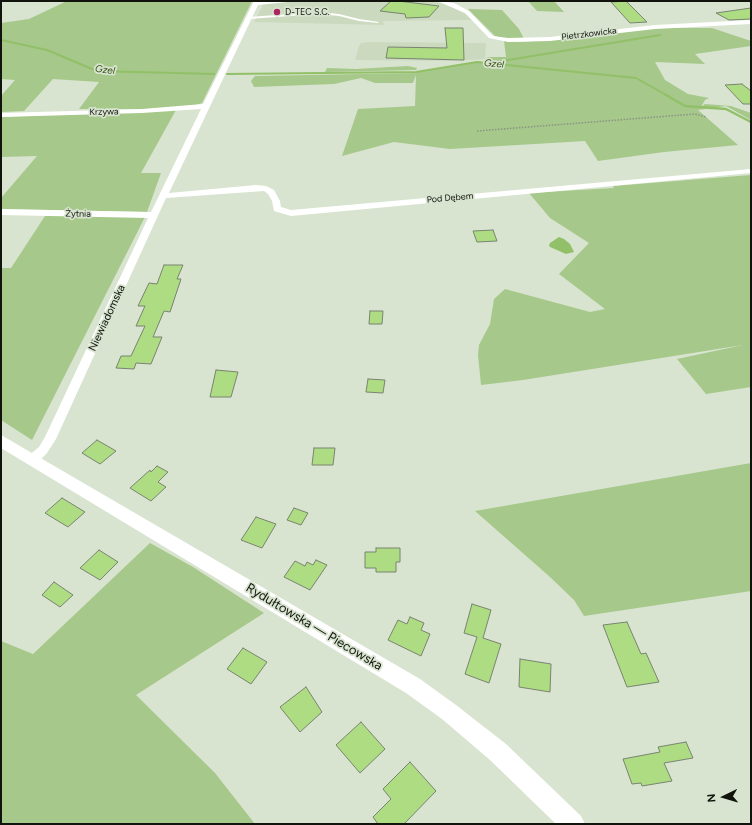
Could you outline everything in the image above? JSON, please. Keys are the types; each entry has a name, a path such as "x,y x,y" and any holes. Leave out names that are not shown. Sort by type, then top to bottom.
{"street":[{"path":"206,106 256,2 294,1"},
{"name":"Pietrzkowicka","path":"440,1 452,4 467,12 491,37 508,40 550,39 655,27 751,22"},
{"name":"Krzywa","path":"1,114 142,111 206,106"},
{"name":"Niewiadomska","path":"33,459 43,450 50,439 206,106"},
{"name":"Pod Dębem","path":"164,196 256,188 266,189 271,192 276,201 277,209 291,213 751,171"},
{"name":"Żytnia","path":"1,212 155,215"},
{"name":"Rydułtowska — Piecowska","path":"1,441 426,695 464,723 498,752 573,824"}],"lane":[{"path":"248,18 320,13 378,22"}],"path":[{"path":"477,131 695,114 706,117"}],"shaded area":[{"path":"67,1 252,1 202,103 196,105 150,109 79,109 99,82 53,79 24,111 1,112 1,96 15,80 1,79 1,23 29,19"},
{"path":"294,1 430,1 449,5 473,20 383,21 384,25 254,22 264,3"},
{"path":"528,1 554,1 564,12 537,11"},
{"path":"468,9 502,10 519,29 524,39 495,36"},
{"path":"652,28 712,28 751,41 751,46 695,54 705,64 655,62 665,80 688,94 709,98 705,100 701,107 705,104 731,106 751,113 751,120 726,106 698,110 738,145 664,152 598,161 585,141 450,149 394,142 342,156 358,109 415,106 416,75 413,83 375,83 361,78 334,84 254,87 251,81 255,76 416,73 477,62 487,63 485,59 488,57 506,57 504,41 522,42 569,38"},
{"path":"361,43 486,43 485,59 453,61 355,60"},
{"path":"408,66 417,68 416,70 325,72 327,68 356,69"},
{"path":"176,110 141,173 161,173 147,212 1,209 1,198 37,156 1,157 1,117"},
{"path":"751,175 751,387 706,394 677,359 743,345 523,380 481,385 478,355 479,345 490,324 494,299 505,289 590,312 605,309 559,274 589,243 550,218 529,193 614,188 613,186"},
{"path":"146,215 32,440 1,420 1,268 11,268 45,216"},
{"path":"559,237 570,244 574,252 566,254 550,247 550,243"},
{"path":"751,463 751,591 584,616 574,600 475,511"},
{"path":"150,543 193,567 264,613 136,695 215,773 255,824 1,824 1,641 33,654"}],"building":[{"path":"391,1 439,6 429,17 406,18 405,14 380,11"},
{"path":"626,1 647,22 630,23 611,2"},
{"path":"751,8 751,19 729,20 716,13"},
{"path":"445,28 463,28 464,60 386,58 388,47 447,48"},
{"path":"742,84 751,91 751,104 743,104 725,85"},
{"path":"493,230 497,241 477,242 473,231"},
{"path":"164,265 183,265 177,279 181,279 170,312 164,311 153,337 162,337 151,364 136,363 134,369 116,368 121,356 131,356 145,326 136,326 145,306 138,306 149,283 157,284"},
{"path":"370,311 383,311 382,324 369,324"},
{"path":"216,370 238,372 231,397 210,397"},
{"path":"368,379 385,380 383,393 366,392"},
{"path":"97,440 116,451 100,464 82,453"},
{"path":"314,448 335,448 333,465 312,465"},
{"path":"157,466 168,472 158,482 166,487 151,501 130,488 150,470 151,472"},
{"path":"62,498 85,512 68,527 45,513"},
{"path":"294,508 308,513 301,525 287,520"},
{"path":"256,517 276,524 262,548 241,540"},
{"path":"376,548 400,548 400,562 396,562 396,572 376,572 376,568 365,568 365,552 376,552"},
{"path":"99,550 118,562 100,580 80,568"},
{"path":"316,560 327,565 310,590 284,577 295,561 305,566 307,562 313,565"},
{"path":"54,582 73,595 60,607 42,595"},
{"path":"472,604 491,610 483,638 501,644 489,683 465,674 477,637 464,633"},
{"path":"410,617 424,623 421,630 430,634 421,656 388,640 398,620 407,624"},
{"path":"627,622 641,654 646,653 659,682 627,687 603,625"},
{"path":"243,648 267,662 251,684 227,669"},
{"path":"520,659 551,664 550,692 519,687"},
{"path":"306,687 322,712 300,732 280,707"},
{"path":"361,722 385,749 360,773 336,745"},
{"path":"686,742 693,758 664,763 672,781 642,786 641,783 632,784 623,759 660,752 658,747"},
{"path":"410,762 436,791 404,824 378,824 373,817 391,799 383,789"}],"waterway":[{"path":"496,62 660,35"},
{"name":"Gzel","path":"1,40 47,50 97,71 214,74"},
{"name":"Gzel","path":"227,74 416,72 477,62 636,78 668,96"},
{"name":"Gzel","path":"666,95 685,106 726,109 751,122"}],"place":[{"name":"D-TEC S.C.","path":"277,12"}]}
